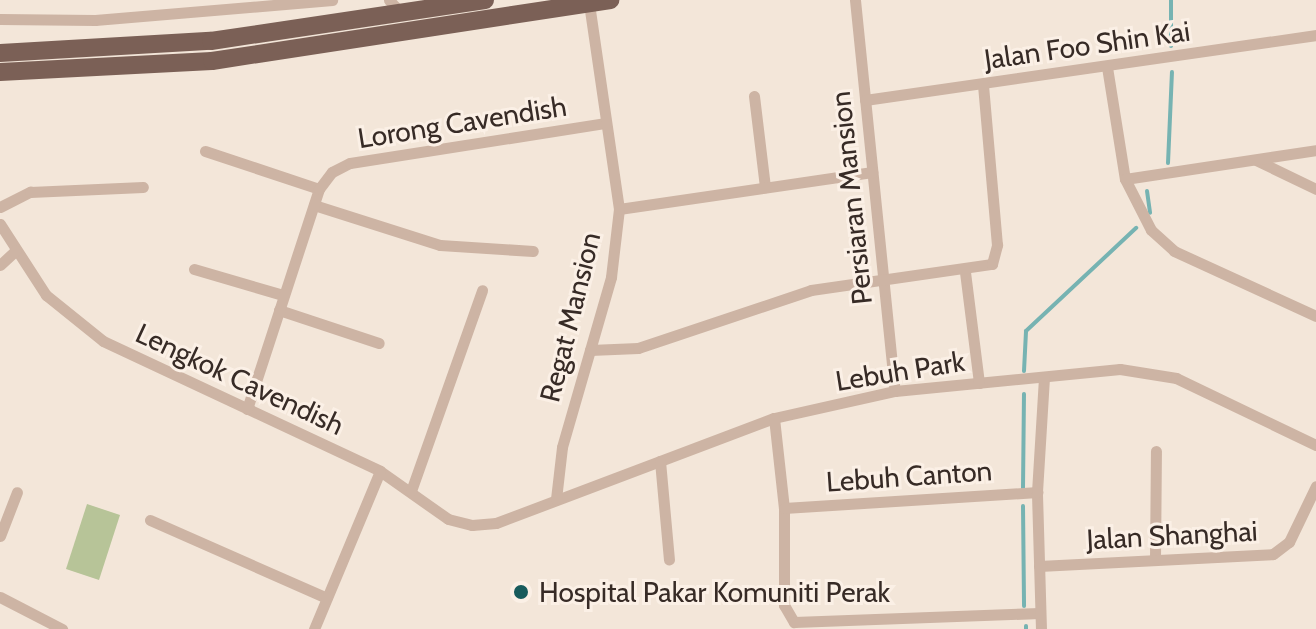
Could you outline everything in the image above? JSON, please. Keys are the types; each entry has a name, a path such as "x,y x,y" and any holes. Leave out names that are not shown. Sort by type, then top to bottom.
{"main road":[{"path":"0,53 211,41 395,6 485,0"},
{"path":"4,73 212,61 610,0"}],"street":[{"path":"0,19 95,20 332,0"},
{"name":"Persiaran Mansion","path":"855,0 895,391"},
{"name":"Regat Mansion","path":"556,499 562,447 611,277 619,209 589,3"},
{"name":"Jalan Foo Shin Kai","path":"865,100 1316,35"},
{"path":"1107,67 1125,179 1151,230 1174,251 1316,316"},
{"path":"590,350 638,348 811,290 981,270 997,255 983,84"},
{"path":"754,96 765,187"},
{"name":"Lorong Cavendish","path":"319,189 350,163 606,123"},
{"path":"1125,179 1316,150"},
{"path":"205,151 319,189 247,409"},
{"path":"1256,160 1316,189"},
{"path":"619,209 872,172"},
{"path":"0,207 30,192 143,187"},
{"path":"314,205 440,245 533,251"},
{"name":"Lengkok Cavendish","path":"0,224 46,295 79,325 380,471 448,519 496,523"},
{"path":"0,265 15,251"},
{"path":"194,269 283,295"},
{"path":"965,272 979,383"},
{"path":"411,491 482,290"},
{"path":"279,310 379,343"},
{"name":"Lebuh Park","path":"496,523 774,418 895,391 979,383 1149,371 1316,445"},
{"path":"1041,629 1037,492 1044,377"},
{"path":"774,418 784,508 787,615 804,624 1040,613"},
{"path":"1155,560 1156,451"},
{"path":"660,461 669,560"},
{"path":"314,629 380,471"},
{"name":"Jalan Shanghai","path":"1039,566 1273,554 1289,542 1316,486"},
{"path":"0,536 17,492"},
{"name":"Lebuh Canton","path":"784,508 1037,492"},
{"path":"150,520 327,598"},
{"path":"0,597 62,629"}],"green space":[{"path":"87,504 120,515 99,580 66,569"}],"waterway":[{"path":"1171,0 1171,46"},
{"path":"1168,163 1172,72"},
{"path":"1147,191 1150,213"},
{"path":"1024,371 1026,331 1136,228"},
{"path":"1023,488 1024,394"},
{"path":"1023,506 1024,606"}],"place":[{"name":"Hospital Pakar Komuniti Perak","path":"521,592"}]}
